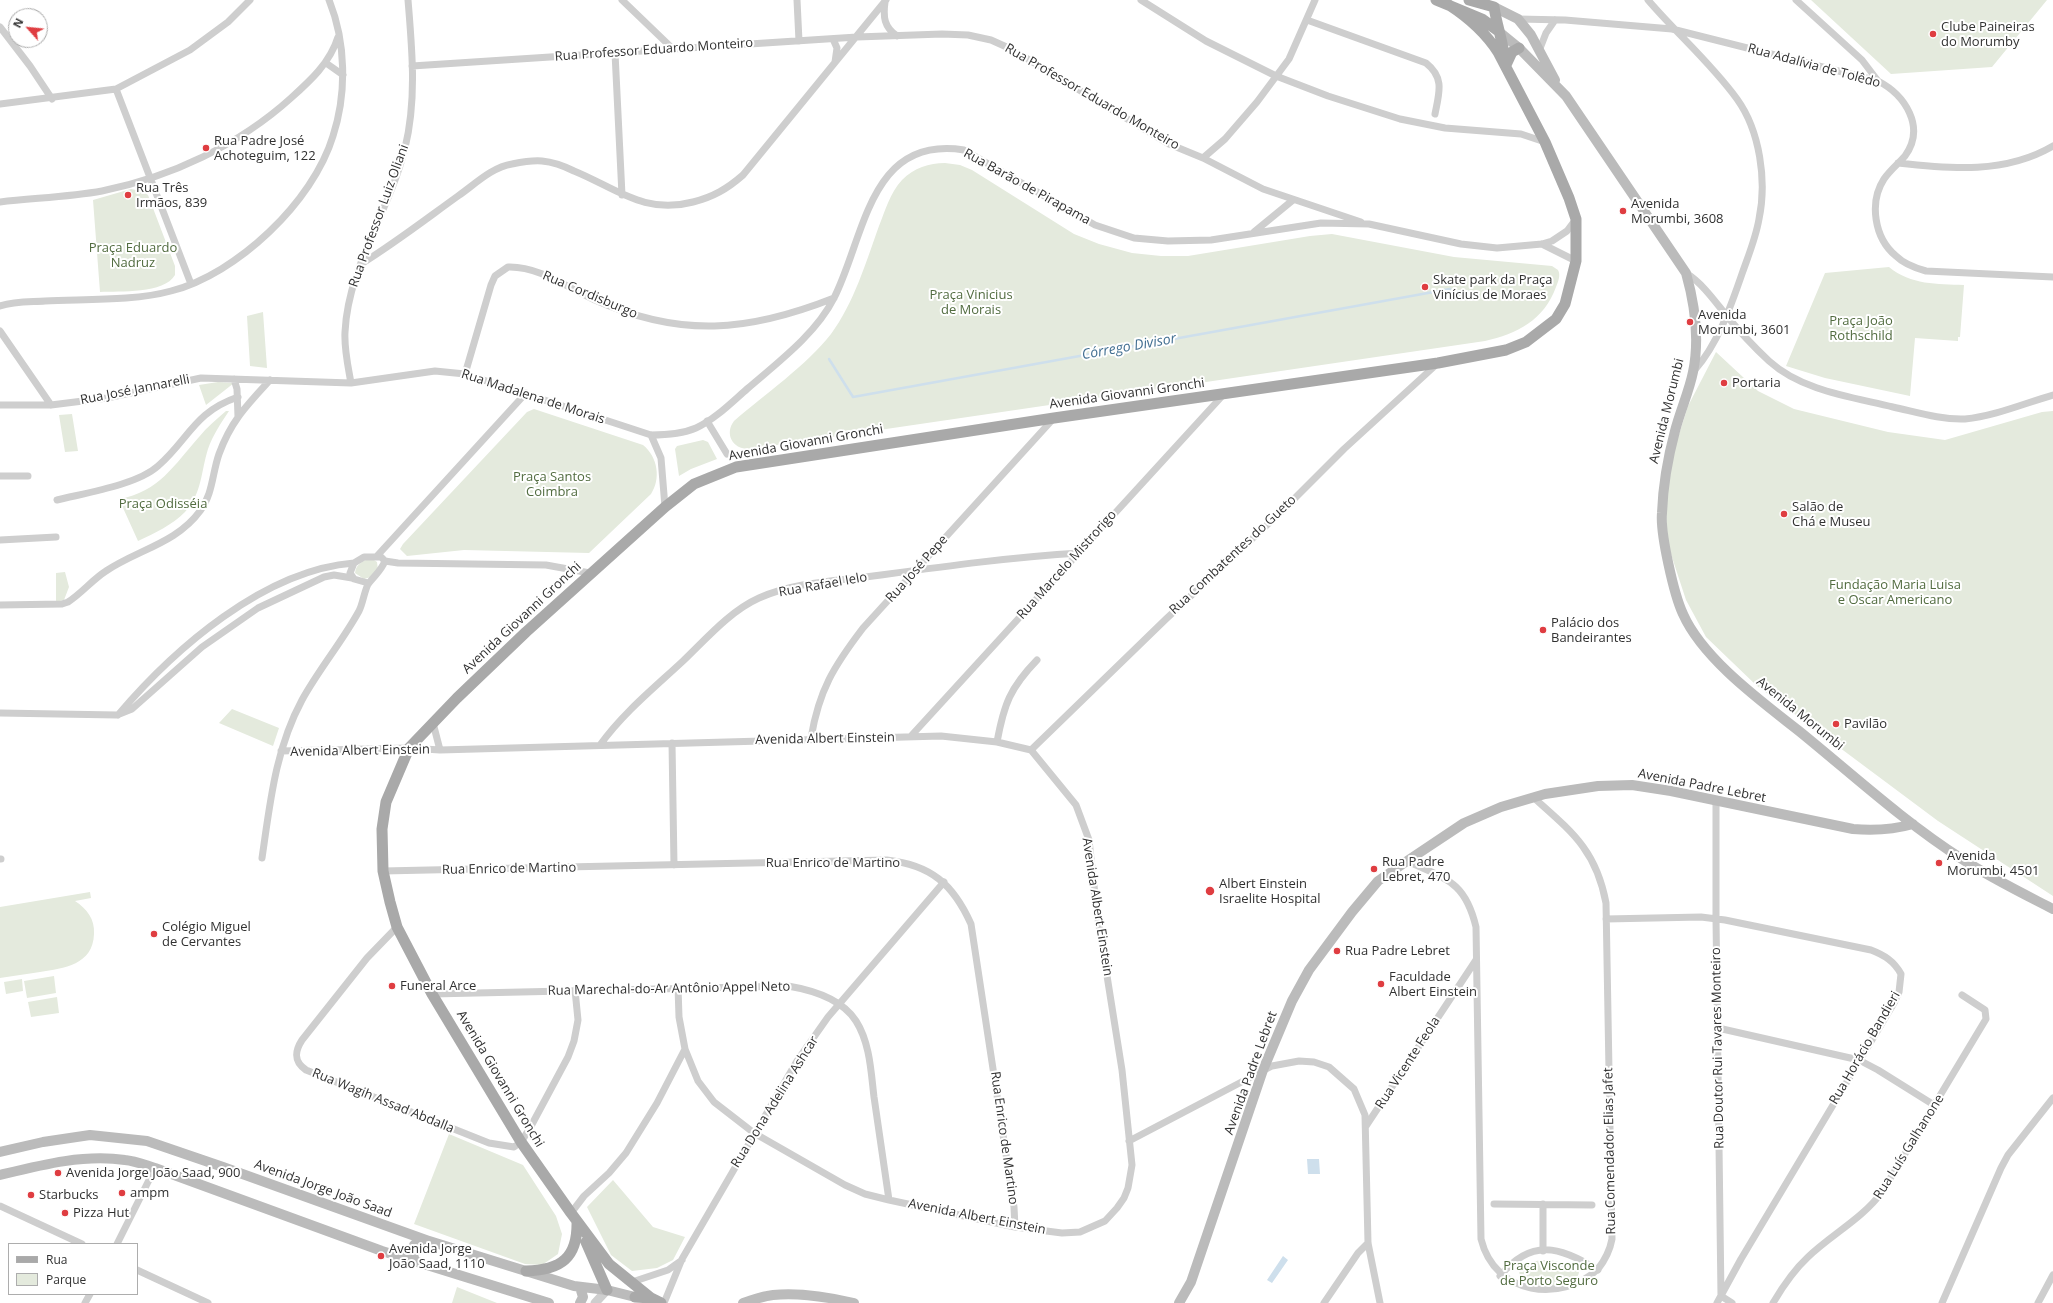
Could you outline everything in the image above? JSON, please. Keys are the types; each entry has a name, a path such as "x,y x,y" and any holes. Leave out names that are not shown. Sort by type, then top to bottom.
{"main road":[{"name":"Avenida Morumbi","path":"1436,0 1482,19 1519,48 1559,87"},
{"name":"Avenida Morumbi","path":"1468,0 1494,7 1518,19 1531,35 1559,87 1635,195 1686,273 1693,298 1696,325 1696,348 1693,372 1674,432 1665,481 1661,516 1674,586 1683,615 1700,641 1744,687 1913,824 1964,861 2053,909"},
{"name":"Avenida Giovanni Gronchi","path":"659,1301 609,1264 521,1142 432,994 397,926 383,871 382,829 386,802 409,748 508,648 665,507 694,484 736,467 1054,418 1438,363 1506,350 1526,342 1543,331 1556,319 1565,304 1576,261 1576,219 1569,198 1545,142 1506,66 1482,30 1470,19 1449,6"},
{"name":"Avenida Giovanni Gronchi","path":"1494,7 1497,30 1503,45 1506,66"},
{"path":"1506,66 1512,52 1519,48"},
{"name":"Avenida Padre Lebret","path":"1178,1303 1191,1282 1208,1237 1263,1070 1292,1001 1309,970 1352,912 1378,881 1464,822 1501,807 1545,794 1598,786 1632,785 1672,791 1853,829 1873,831 1893,830 1913,824"},
{"path":"1893,807 1896,819 1893,830"},
{"name":"Avenida Jorge João Saad","path":"0,1152 58,1139 90,1135 147,1141 426,1240 580,1287 607,1290 635,1297"},
{"path":"0,1175 40,1165 99,1158 126,1160 155,1168 382,1251 549,1303"},
{"name":"Avenida Giovanni Gronchi","path":"574,1217 607,1290"},
{"path":"526,1271 547,1269 564,1261 575,1246 577,1236 574,1217"},
{"path":"415,1261 412,1252 414,1245 421,1240 426,1240"},
{"path":"580,1287 583,1297 580,1303"},
{"path":"743,1303 772,1295 796,1295 834,1299 854,1303"},
{"path":"635,1297 659,1301"}],"street":[{"path":"0,104 52,99 116,89 190,50 228,22 250,0"},
{"path":"0,306 28,302 147,295 170,292 191,284 226,267 255,245 278,222 309,183 333,137 338,116 343,75 343,57 329,0"},
{"name":"Rua Professor Luiz Oliani","path":"351,383 346,360 345,331 350,301 361,264 404,150 411,112 412,66 408,0"},
{"path":"622,0 673,49"},
{"path":"797,0 800,41"},
{"path":"1141,0 1206,41 1276,76 1328,96 1400,119 1445,128 1521,134 1545,142"},
{"path":"1204,158 1225,139 1257,102 1289,60 1315,0"},
{"path":"1648,0 1672,29 1712,69 1738,100 1751,125 1759,152 1762,194 1760,218 1754,239 1726,315 1704,359 1693,372"},
{"path":"1796,0 1862,60 1878,81"},
{"path":"886,1 883,13 886,25 897,36"},
{"path":"361,264 381,252 482,179 510,164 529,161 544,161 560,165 588,176 622,195 651,205 666,206 685,204 711,197 730,187 743,175 886,1"},
{"name":"Rua Adalívia de Tolêdo","path":"1518,19 1554,20 1672,29 1878,81 1890,87 1899,96 1907,107 1912,119 1913,130 1909,148 1884,179 1878,195 1876,206 1878,228 1884,242 1896,256 1913,267 1926,271 2053,277"},
{"path":"1306,20 1426,64 1438,76 1440,92 1435,114"},
{"path":"1539,50 1546,33 1554,20"},
{"path":"0,28 30,66 52,99"},
{"name":"Rua Professor Eduardo Monteiro","path":"412,66 857,37 942,34 968,35 991,40 1035,62 1169,144 1204,158 1263,189 1369,224"},
{"path":"0,202 101,191 150,178 208,154 250,131 277,111 326,63 338,36"},
{"path":"833,39 837,48 835,64"},
{"path":"615,53 622,195"},
{"path":"326,63 343,75"},
{"path":"116,89 191,284"},
{"path":"1898,163 1935,167 1977,167 2008,164 2024,160 2053,146"},
{"name":"Rua Barão de Pirapama","path":"651,435 678,433 696,428 729,405 802,339 834,298 869,206 882,182 892,169 911,156 934,150 950,148 964,150 1095,225 1134,238 1168,241 1212,240 1254,232 1321,223 1369,224 1462,244 1496,248 1542,244 1561,237 1576,219"},
{"name":"Rua Barão de Pirapama","path":"1254,232 1293,200"},
{"path":"1542,244 1576,261"},
{"name":"Rua Cordisburgo","path":"465,374 491,285 495,276 508,267 530,269 632,315 652,321 697,327 743,325 776,318 834,298"},
{"path":"1686,273 1701,285 1726,315 1761,352 1783,372 1802,382 1838,394 1922,414 1964,419 1983,416 2053,395"},
{"path":"0,331 51,405"},
{"name":"Rua Combatentes do Gueto","path":"1031,750 1166,619 1282,511 1344,449 1438,363"},
{"name":"Rua Madalena de Morais","path":"270,380 351,383 435,371 465,374 651,435"},
{"name":"Rua José Jannarelli","path":"0,405 51,405 107,398 201,378 270,380"},
{"path":"234,379 238,397 238,417"},
{"path":"0,605 62,604 68,602 106,571 181,532 200,512 209,495 221,450 228,431 243,409 270,380"},
{"path":"377,556 526,393"},
{"name":"Rua Marcelo Mistrorigo","path":"911,736 1224,394"},
{"path":"57,500 145,475 158,466 202,417 213,408 238,397"},
{"name":"Rua José Pepe","path":"811,738 815,712 822,692 838,661 863,628 1054,418"},
{"path":"707,421 727,454"},
{"path":"651,435 661,458 665,507"},
{"path":"0,476 28,476"},
{"path":"0,540 56,537"},
{"name":"Rua Rafael Ielo","path":"600,745 621,719 713,632 737,612 759,598 784,589 918,569 1080,553"},
{"path":"117,716 145,684 171,659 244,604 294,577 330,567 354,564 364,557 377,556 383,558 385,561 546,565 590,573"},
{"path":"262,858 273,778 281,751 302,701 361,607 368,583 378,574 385,561"},
{"path":"351,575 354,564"},
{"path":"0,713 117,716 132,709 202,646 258,608 324,577 334,575 351,575 368,583"},
{"path":"997,742 1003,710 1012,690 1037,660"},
{"name":"Avenida Albert Einstein","path":"433,723 440,750"},
{"name":"Avenida Albert Einstein","path":"281,751 409,748 440,750 911,736 941,736 997,742 1031,750 1076,805 1089,840 1096,906 1122,1070 1132,1166 1128,1188 1118,1208 1105,1221 1080,1232 1062,1233 1015,1227 889,1200 865,1194 845,1186 754,1133 714,1102 698,1082 685,1049 679,1017 678,987"},
{"path":"672,743 674,865"},
{"name":"Rua Comendador Elias Jafet","path":"1407,861 1448,880 1463,894 1468,902 1476,927 1481,1239 1485,1255 1500,1276 1516,1289 1539,1297 1570,1293 1591,1279 1598,1270 1608,1251 1612,1238 1606,919 1602,885 1588,852 1568,827 1534,798"},
{"name":"Rua Doutor Rui Tavares Monteiro","path":"1716,801 1721,1296"},
{"name":"Rua Enrico de Martino","path":"383,871 887,860 906,862 926,870 944,882 963,907 971,924 975,940 1014,1207 1015,1227"},
{"name":"Rua Dona Adelina Ashcar","path":"659,1301 754,1133 797,1061 840,1004 944,882"},
{"name":"Rua Horácio Bandieri","path":"1606,919 1701,917 1716,919 1871,950 1884,955 1892,961 1901,974 1899,992 1717,1303"},
{"name":"Rua Wagih Assad Abdalla","path":"397,926 367,958 302,1040 298,1047 296,1060 300,1066 306,1070 488,1142 514,1147 521,1142"},
{"name":"Rua Vicente Feola","path":"1366,1126 1476,960"},
{"name":"Rua Marechal-do-Ar Antônio Appel Neto","path":"432,994 678,987 788,986 807,989 825,996 840,1004 856,1020 867,1045 889,1200"},
{"path":"521,1142 552,1089 574,1041 578,1020 575,990"},
{"name":"Rua Luís Galhanone","path":"1773,1303 1789,1278 1808,1257 1869,1209 1876,1201 1986,1019 1986,1010 1962,996"},
{"path":"1718,1028 1859,1060 1878,1070 1934,1105"},
{"path":"574,1217 584,1196 619,1162 633,1143 657,1103 685,1049"},
{"path":"1129,1140 1272,1066 1299,1061 1314,1062 1329,1067 1354,1089 1361,1102 1366,1126 1368,1243 1380,1303"},
{"path":"1942,1303 2000,1168 2008,1155 2053,1098"},
{"path":"118,1243 155,1168"},
{"path":"1494,1204 1592,1205"},
{"path":"1543,1204 1543,1250"},
{"path":"0,1206 80,1243"},
{"path":"1324,1303 1358,1253 1368,1243"},
{"path":"1500,1276 1516,1259 1525,1254 1543,1250 1566,1252 1598,1270"},
{"name":"Rua Dona Adelina Ashcar","path":"632,1282 668,1270 682,1260"},
{"path":"138,1270 208,1303"},
{"path":"2038,1303 2053,1275"},
{"path":"596,1303 607,1290"},
{"path":"1721,1296 1732,1303"}],"green space":[{"name":"Clube Paineiras do Morumby","path":"1811,0 2047,0 1992,67 1891,74"},
{"name":"Praça Vinicius de Morais","path":"945,163 960,165 972,170 1074,234 1099,244 1132,253 1161,256 1188,256 1310,236 1332,234 1454,257 1552,266 1558,270 1559,278 1551,299 1537,317 1518,330 1485,341 750,449 739,447 730,436 731,426 734,421 810,357 831,334 839,322 853,296 886,208 898,185 902,180 917,169 928,165"},
{"name":"Praça Eduardo Nadruz","path":"131,189 142,191 148,195 175,266 175,275 161,286 141,290 100,292 93,200"},
{"name":"Praça João Rothschild","path":"1889,267 1897,273 1915,280 1934,284 1964,285 1960,337 1958,337 1958,341 1915,338 1910,396 1825,378 1786,366 1825,273"},
{"path":"263,312 267,368 250,366 247,316"},
{"name":"Fundação Maria Luisa e Oscar Americano","path":"1716,352 1758,391 1794,409 1888,432 1945,440 2042,412 2053,411 2053,896 1938,821 1757,686 1706,637 1686,600 1668,545 1665,496 1675,447 1688,406"},
{"path":"218,382 234,383 206,405 199,385"},
{"name":"Praça Santos Coimbra","path":"534,409 643,445 652,456 656,468 656,482 651,494 589,553 464,550 407,556 400,549 403,544 527,412"},
{"name":"Praça Odisséia","path":"226,411 229,411 208,449 198,490 191,505 180,517 169,525 138,541 119,499 145,490 165,476 205,430"},
{"path":"72,414 78,451 65,452 59,415"},
{"path":"703,440 708,442 717,459 691,469 679,476 675,449 677,446"},
{"path":"368,559 377,562 378,570 371,577 364,579 355,573 356,568 363,561"},
{"path":"65,572 69,587 64,600 56,602 56,573"},
{"path":"232,709 279,728 273,746 219,723"},
{"path":"90,892 91,898 75,901 87,911 92,919 94,929 92,944 89,952 83,959 58,969 0,978 0,907"},
{"path":"54,976 56,993 27,998 24,981"},
{"path":"22,979 23,991 6,994 4,982"},
{"path":"57,997 59,1013 31,1017 28,1002"},
{"path":"449,1134 523,1165 556,1216 562,1234 558,1254 542,1265 525,1264 414,1224"},
{"path":"613,1180 653,1227 685,1237 673,1260 657,1268 632,1271 611,1255 587,1207"},
{"name":"Praça Visconde de Porto Seguro","path":"1550,1260 1572,1265 1579,1271 1577,1277 1571,1282 1563,1285 1544,1286 1526,1282 1520,1277 1519,1270 1525,1265 1537,1261"},
{"path":"457,1287 497,1303 452,1303"}],"water":[{"path":"1307,1159 1319,1159 1320,1174 1308,1174"},
{"path":"1283,1256 1288,1260 1272,1283 1267,1280"}],"waterway":[{"name":"Córrego Divisor","path":"829,359 853,397 1450,289"}],"place":[{"name":"Clube Paineiras do Morumby","path":"1933,34"},
{"name":"Rua Padre José Achoteguim, 122","path":"206,148"},
{"name":"Rua Três Irmãos, 839","path":"128,195"},
{"name":"Avenida Morumbi, 3608","path":"1623,211"},
{"name":"Skate park da Praça Vinícius de Moraes","path":"1425,287"},
{"name":"Avenida Morumbi, 3601","path":"1690,322"},
{"name":"Portaria","path":"1724,383"},
{"name":"Salão de Chá e Museu","path":"1784,514"},
{"name":"Palácio dos Bandeirantes","path":"1543,630"},
{"name":"Pavilão","path":"1836,724"},
{"name":"Avenida Morumbi, 4501","path":"1939,863"},
{"name":"Rua Padre Lebret, 470","path":"1374,869"},
{"name":"Albert Einstein Israelite Hospital","path":"1210,891"},
{"name":"Colégio Miguel de Cervantes","path":"154,934"},
{"name":"Rua Padre Lebret","path":"1337,951"},
{"name":"Faculdade Albert Einstein","path":"1381,984"},
{"name":"Funeral Arce","path":"392,986"},
{"name":"Avenida Jorge João Saad, 900","path":"58,1173"},
{"name":"ampm","path":"122,1193"},
{"name":"Starbucks","path":"31,1195"},
{"name":"Pizza Hut","path":"65,1213"},
{"name":"Avenida Jorge João Saad, 1110","path":"381,1256"}]}
